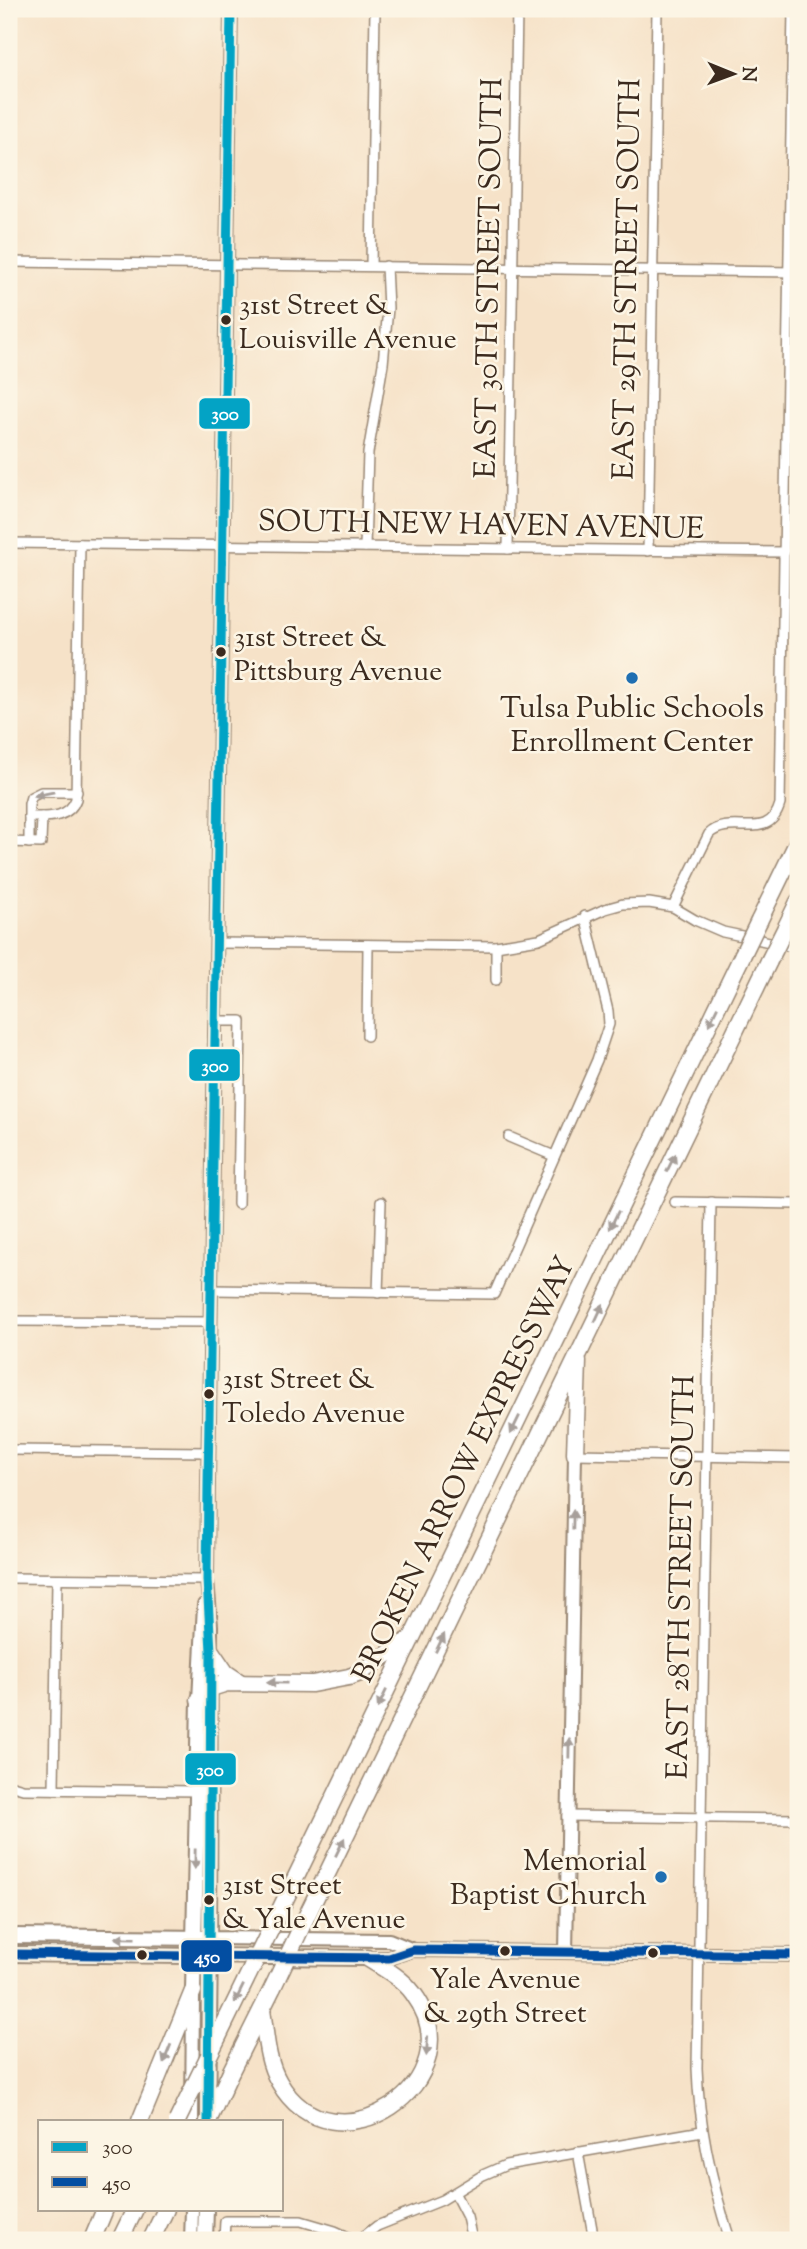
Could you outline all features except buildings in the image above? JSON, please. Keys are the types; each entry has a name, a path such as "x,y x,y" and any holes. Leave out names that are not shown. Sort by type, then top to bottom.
{"highway":[{"name":"BROKEN ARROW EXPRESSWAY","path":"177,2120 798,841"},
{"name":"BROKEN ARROW EXPRESSWAY","path":"208,2120 798,902"},
{"path":"575,1454 578,1359"},
{"path":"205,1694 220,1684 312,1684 337,1681 360,1673 411,1637"},
{"path":"211,1651 229,1675 242,1683"},
{"path":"262,2010 269,2058 274,2072 280,2084 299,2105 321,2117 344,2121 370,2118 384,2113 405,2097 419,2078 428,2049 428,2031 423,2012 413,1993 396,1976 367,1958"},
{"path":"141,2120 193,1991"},
{"path":"92,2240 105,2210"},
{"path":"120,2240 135,2210"},
{"path":"151,2240 166,2210"}],"main road":[{"path":"192,2120 197,1791 211,1651 207,1580 208,1452 231,9"},
{"path":"566,1952 575,1454"},
{"path":"207,1580 201,1626 210,1938 208,2120"},
{"path":"9,1936 389,1940 413,1950"},
{"path":"9,1954 389,1958 413,1950 798,1955"},
{"path":"191,2240 192,2210"},
{"path":"205,2240 206,2210"}],"street":[{"path":"371,266 375,9"},
{"name":"EAST 30TH STREET SOUTH","path":"508,549 517,9"},
{"name":"EAST 29TH STREET SOUTH","path":"648,551 657,9"},
{"path":"673,907 704,841 714,830 723,826 761,826 771,820 778,810 794,272 793,9"},
{"path":"9,262 794,272"},
{"path":"365,547 368,453 383,364 388,308 386,267"},
{"path":"787,461 798,461"},
{"name":"SOUTH NEW HAVEN AVENUE","path":"9,543 785,552"},
{"path":"29,817 59,816 74,805 77,792 80,544"},
{"path":"29,843 29,804 35,794 77,792"},
{"path":"9,842 41,843 41,817"},
{"path":"217,943 496,946 539,939 585,916 623,904 649,903 673,907 723,932 798,948"},
{"path":"212,1290 494,1294 597,1060 609,1024 607,997 585,916"},
{"path":"367,1036 368,945"},
{"path":"496,946 496,981"},
{"path":"216,1021 241,1021 238,1204"},
{"path":"509,1137 554,1156"},
{"path":"378,1293 381,1202"},
{"path":"675,1202 798,1203"},
{"name":"EAST 28TH STREET SOUTH","path":"711,1202 696,2068 702,2130 716,2197 730,2240"},
{"path":"9,1321 211,1322"},
{"path":"9,1450 208,1452"},
{"path":"575,1454 798,1458"},
{"path":"9,1578 207,1580"},
{"path":"54,1789 57,1579"},
{"path":"9,1785 23,1789 197,1791"},
{"path":"568,1816 798,1819"},
{"path":"224,2240 225,2221 301,2221 357,2240 377,2226 454,2194 483,2175 506,2165 702,2130"},
{"path":"578,2152 594,2240"},
{"path":"454,2194 467,2217 472,2240"}],"transit line":[{"name":"300","path":"208,2120 211,1651 207,1580 208,1483 231,9"},
{"name":"450","path":"9,1954 389,1958 413,1950 798,1955"}],"place":[{"name":"31st Street & Louisville Avenue","path":"226,320"},
{"name":"31st Street & Pittsburg Avenue","path":"221,652"},
{"name":"Tulsa Public Schools Enrollment Center","path":"632,678"},
{"name":"31st Street & Toledo Avenue","path":"209,1394"},
{"name":"Memorial Baptist Church","path":"661,1877"},
{"name":"31st Street & Yale Avenue","path":"209,1900"},
{"name":"Yale Avenue & 29th Street","path":"505,1951"}]}
